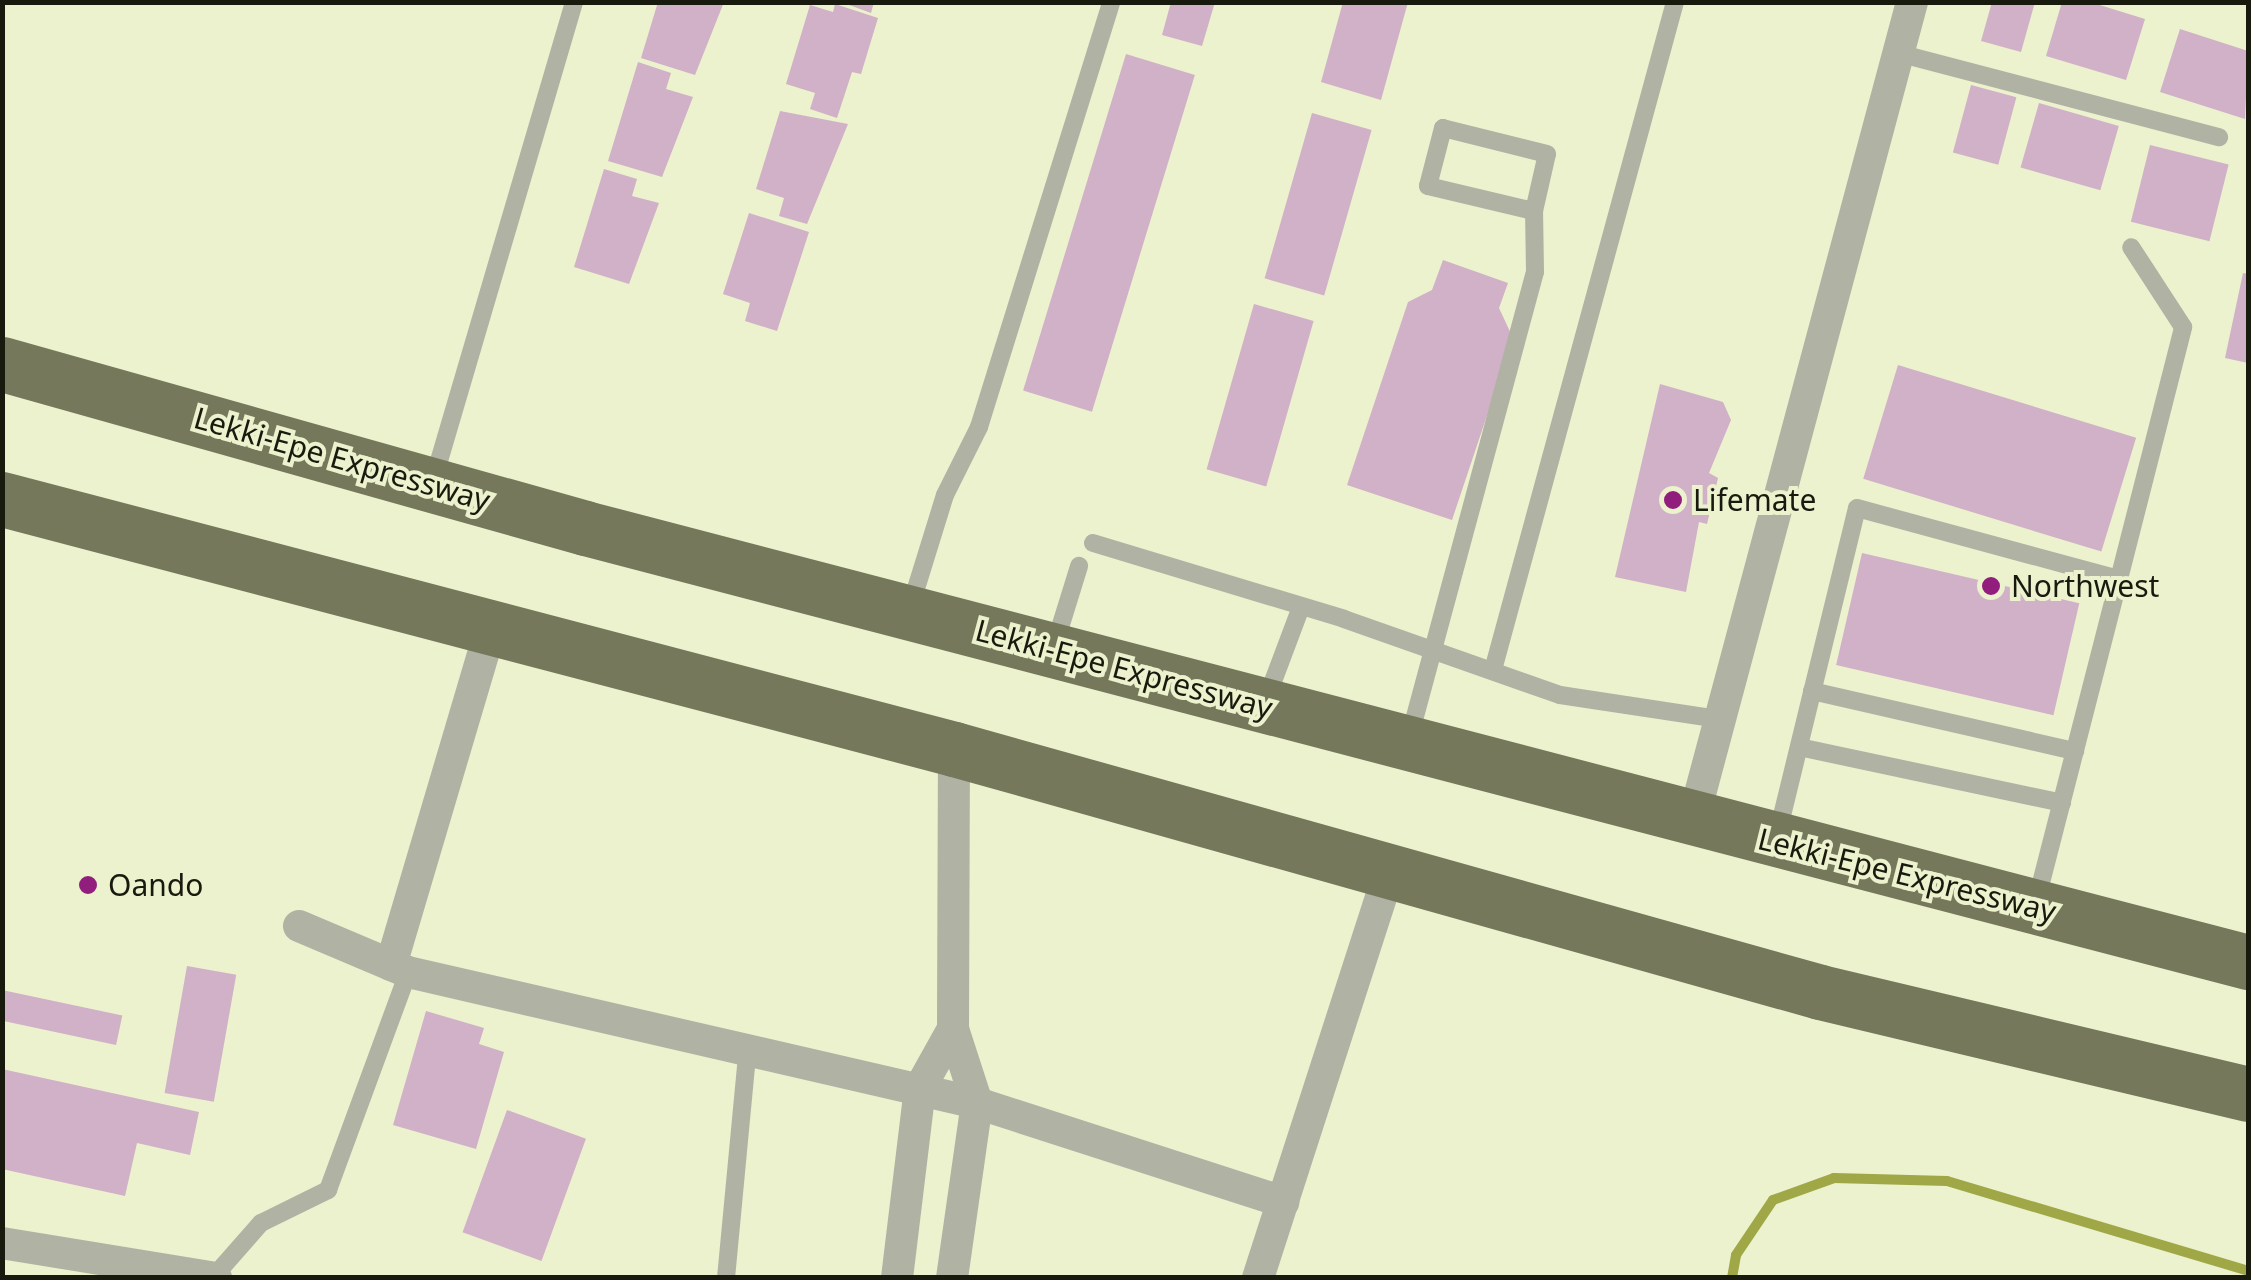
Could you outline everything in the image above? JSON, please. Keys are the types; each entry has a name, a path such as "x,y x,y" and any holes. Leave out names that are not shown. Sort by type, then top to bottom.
{"highway":[{"name":"Lekki-Epe Expressway","path":"2,364 1407,745 2248,962"},
{"path":"2,498 954,749 1820,992 2248,1094"}],"street":[{"path":"1693,820 1912,2"},
{"path":"400,969 492,625"},
{"path":"952,1278 978,1103 953,1029 954,749"},
{"path":"1258,1278 1390,869"},
{"path":"299,926 400,969 748,1046 978,1103 1283,1202"},
{"path":"897,1278 920,1088 953,1029"},
{"path":"2,1243 216,1275"}],"lane":[{"path":"432,483 574,2"},
{"path":"909,612 944,494 980,427 1111,2"},
{"path":"1493,670 1675,2"},
{"path":"1898,53 2219,137"},
{"path":"1407,745 1534,272 1534,211 1548,154 1443,128 1428,186 1534,211"},
{"path":"2034,908 2184,327 2131,247"},
{"path":"1776,842 1857,508 2120,578"},
{"path":"1093,543 1301,607 1560,695 1719,719"},
{"path":"1054,649 1079,566"},
{"path":"1264,705 1301,607"},
{"path":"1812,690 2075,751"},
{"path":"1798,748 2062,803"},
{"path":"216,1275 261,1223 328,1190 400,969"},
{"path":"726,1278 748,1046"}],"building":[{"path":"658,2 724,2 695,75 641,58"},
{"path":"841,2 874,2 871,13"},
{"path":"1171,2 1215,2 1202,46 1162,35"},
{"path":"1343,2 1408,2 1381,100 1321,82"},
{"path":"1992,2 2035,2 2021,52 1981,41"},
{"path":"2062,2 2090,2 2145,19 2126,80 2046,56"},
{"path":"835,4 878,18 861,74 852,72 837,118 810,109 815,93 786,84 810,5 833,12"},
{"path":"2180,29 2248,51 2245,119 2160,92"},
{"path":"1126,54 1195,75 1092,412 1023,391"},
{"path":"638,62 671,73 666,89 693,97 662,177 608,161"},
{"path":"1971,85 2016,97 1998,165 1953,153"},
{"path":"2039,103 2119,126 2100,190 2021,167"},
{"path":"780,111 848,124 807,224 779,216 784,198 756,189"},
{"path":"1312,113 1372,130 1324,295 1265,278"},
{"path":"2150,145 2229,165 2209,241 2131,222"},
{"path":"604,169 637,179 632,196 659,203 629,284 574,267"},
{"path":"749,213 809,232 777,331 745,321 750,303 723,294"},
{"path":"1443,260 1508,283 1499,308 1513,338 1452,520 1347,485 1408,302 1432,290"},
{"path":"2243,273 2248,274 2248,363 2225,358"},
{"path":"1254,304 1314,321 1266,486 1207,469"},
{"path":"1898,365 2136,438 2101,552 1863,479"},
{"name":"Lifemate","path":"1660,384 1723,402 1731,420 1709,473 1718,478 1707,524 1699,522 1686,592 1615,577"},
{"path":"1862,553 2079,603 2053,715 1836,665"},
{"path":"187,966 236,975 214,1102 165,1093"},
{"path":"2,990 122,1016 116,1045 2,1021"},
{"path":"426,1011 484,1028 479,1044 504,1052 476,1149 393,1125"},
{"path":"2,1069 199,1112 190,1155 137,1143 125,1196 2,1169"},
{"path":"507,1110 586,1139 541,1261 463,1232"}],"waterway":[{"path":"1732,1278 1736,1255 1773,1200 1834,1178 1947,1181 2248,1271"}],"place":[{"name":"Lifemate","path":"1673,500"},
{"name":"Northwest","path":"1991,586"},
{"name":"Oando","path":"88,885"}]}
